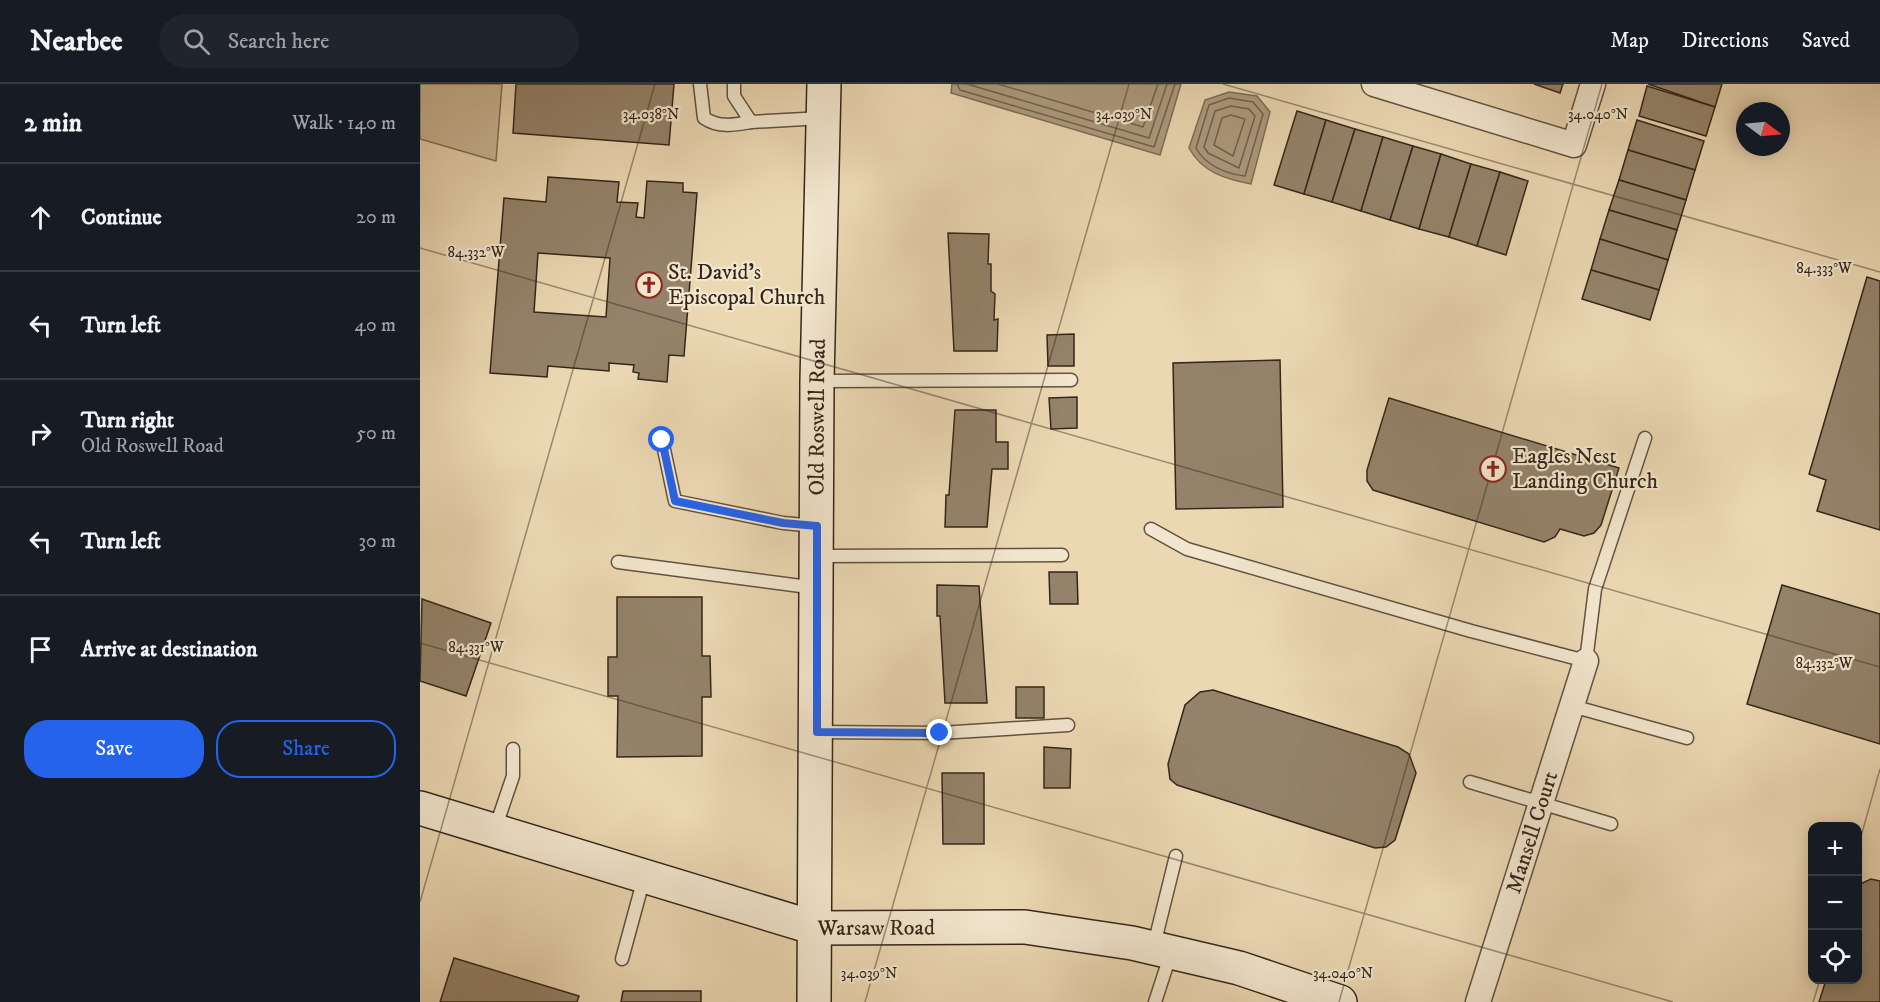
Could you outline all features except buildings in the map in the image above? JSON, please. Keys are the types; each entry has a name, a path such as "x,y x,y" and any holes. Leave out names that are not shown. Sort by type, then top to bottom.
{"street":[{"name":"Old Roswell Road","path":"814,1002 817,381 824,84"},
{"path":"1374,84 1574,145 1593,84"},
{"name":"Mansell Court","path":"1478,1002 1586,661"},
{"name":"Warsaw Road","path":"420,808 645,874 815,928 1025,927 1162,950 1239,968 1340,1002"}],"lane":[{"path":"700,84 700,101 704,118 712,124 730,125 824,118"},
{"path":"734,84 734,96 751,122"},
{"path":"817,381 1071,380"},
{"path":"1151,529 1187,549 1460,628 1586,661 1595,589 1644,438"},
{"path":"662,440 675,501 783,523 817,541 1062,555"},
{"path":"618,562 817,588"},
{"path":"1572,706 1687,738"},
{"path":"817,732 940,733 1068,724"},
{"path":"495,830 513,776 513,749"},
{"path":"1470,782 1611,824"},
{"path":"1155,1002 1176,856"},
{"path":"622,959 645,874"}],"shaded area":[{"path":"420,84 502,84 496,161 420,139"}],"water":[{"path":"952,84 1181,84 1160,155 951,93"},
{"path":"1229,92 1257,96 1270,112 1251,184 1232,180 1207,169 1189,148 1205,100"}],"place":[{"name":"St. David's Episcopal Church","path":"649,285"},
{"name":"Eagles Nest Landing Church","path":"1493,469"}],"route":[{"path":"662,440 675,501 783,523 817,526 817,732 940,733"}]}
